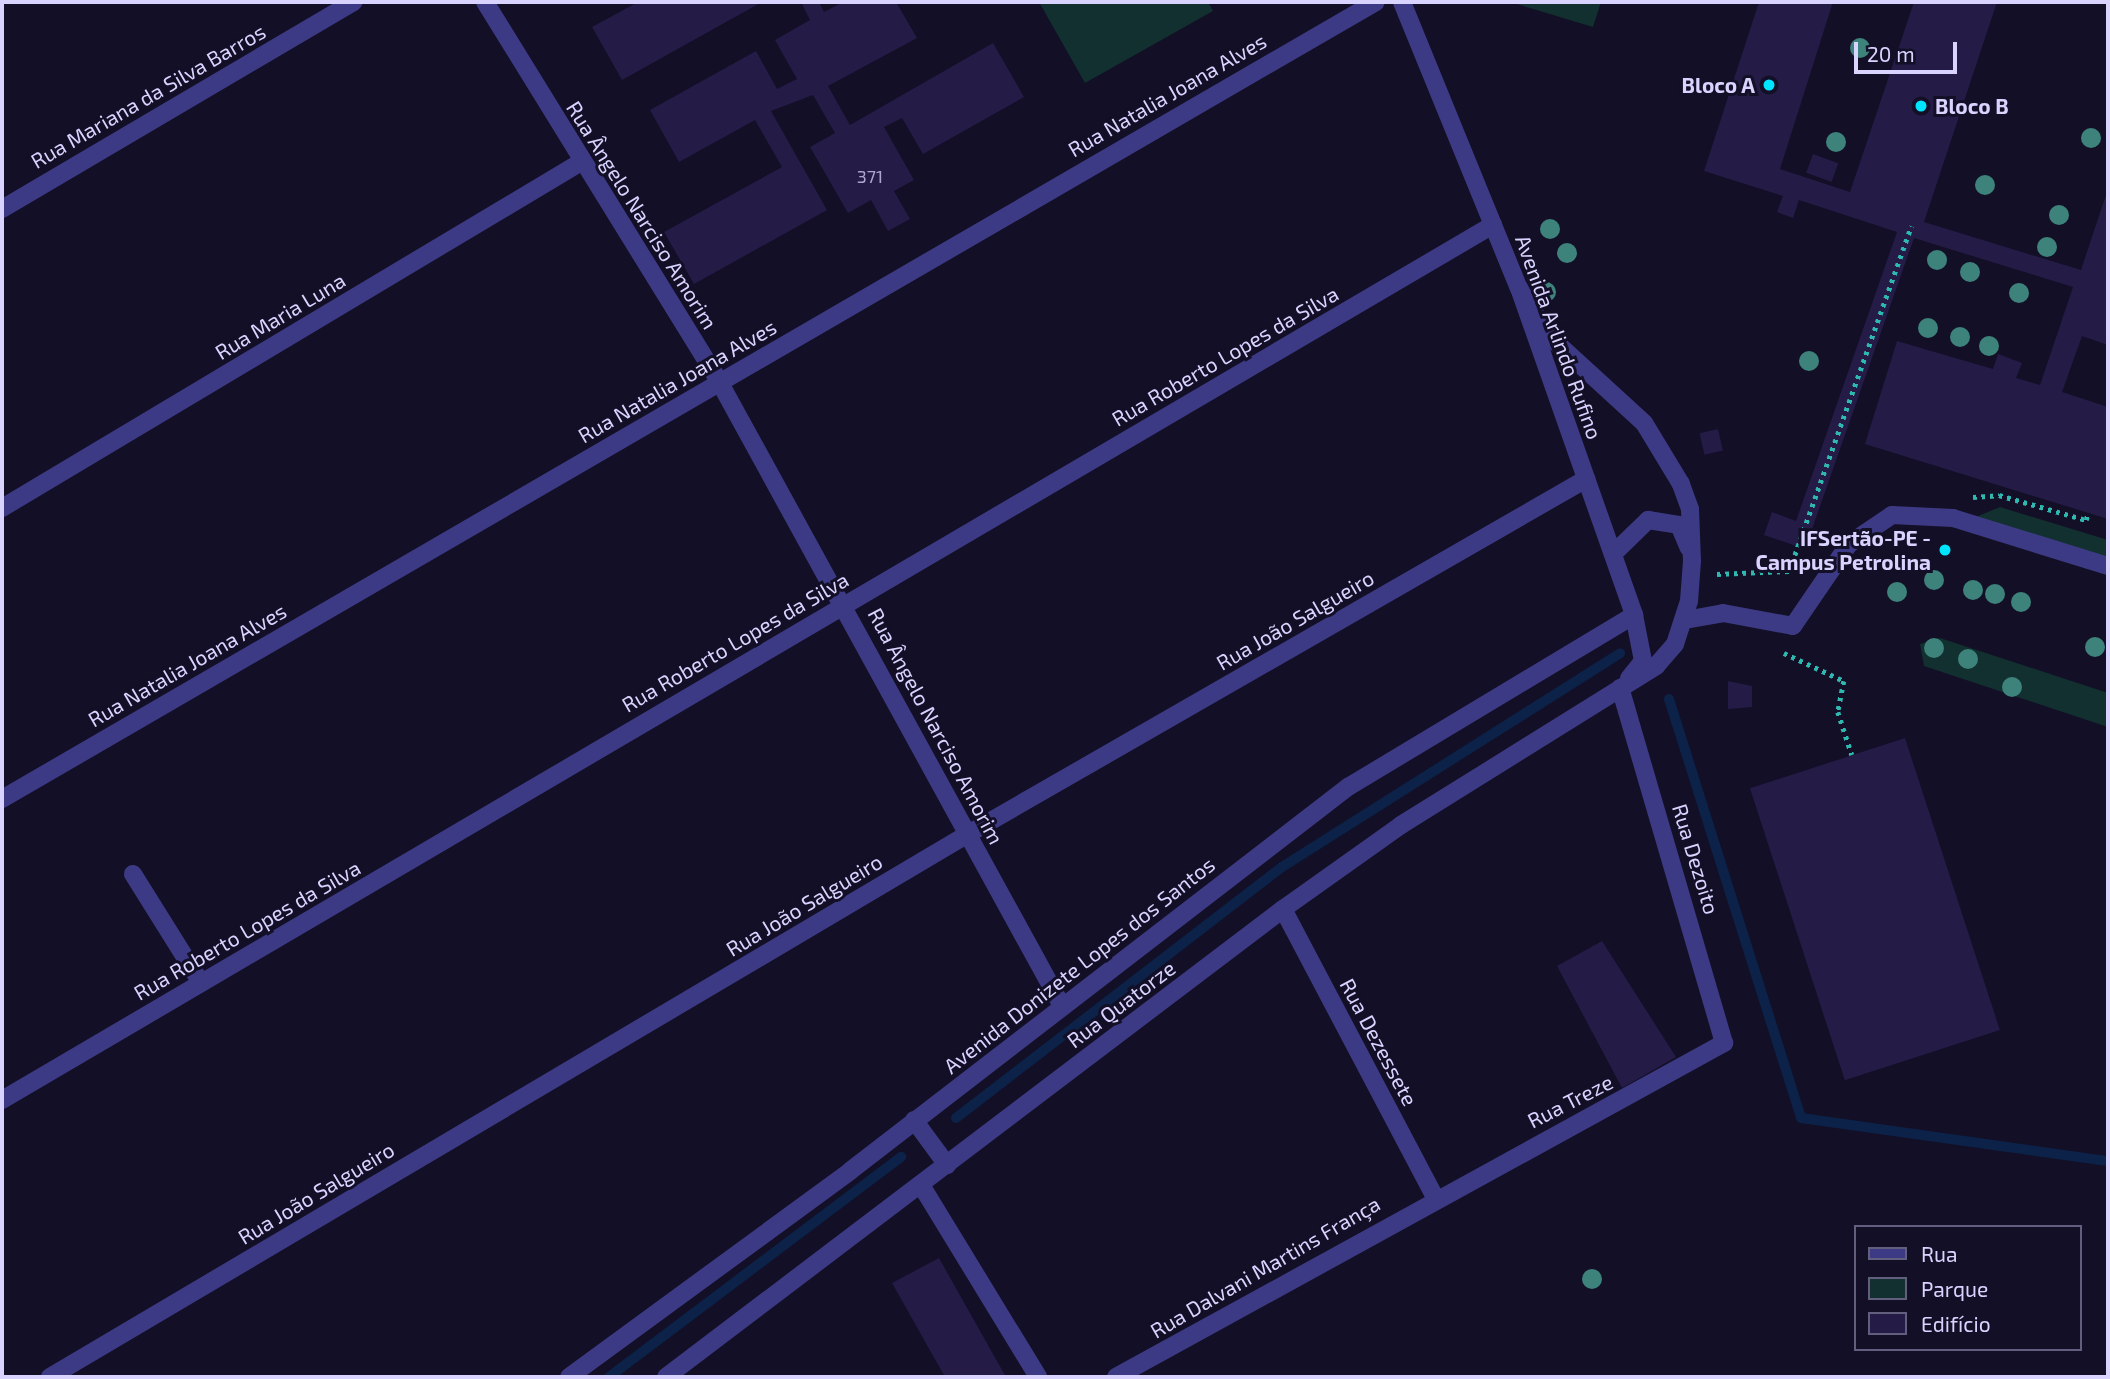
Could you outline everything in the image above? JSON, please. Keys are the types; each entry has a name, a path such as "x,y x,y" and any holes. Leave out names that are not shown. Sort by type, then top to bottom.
{"street":[{"name":"Rua Mariana da Silva Barros","path":"2,209 354,2"},
{"name":"Rua Ângelo Narciso Amorim","path":"485,2 581,162 720,383 1062,1006"},
{"name":"Rua Natalia Joana Alves","path":"2,799 1376,2"},
{"name":"Avenida Arlindo Rufino","path":"1402,2 1519,288 1634,615 1643,661 1620,688"},
{"name":"Rua Maria Luna","path":"2,508 581,162"},
{"name":"Rua Roberto Lopes da Silva","path":"2,1100 1493,225"},
{"path":"1519,288 1549,336 1644,423 1690,509 1692,569 1685,620 1723,613 1781,626 1793,626 1849,544 1892,515 1953,518 2108,566"},
{"name":"Rua João Salgueiro","path":"50,1377 968,834 1586,479"},
{"path":"1613,554 1634,527 1665,521 1686,534 1692,569"},
{"name":"Avenida Donizete Lopes dos Santos","path":"569,1377 914,1120 1348,787 1634,615"},
{"name":"Rua Quatorze","path":"666,1377 1283,909 1401,825 1656,666 1685,620"},
{"name":"Rua Dezoito","path":"1620,688 1724,1043"},
{"path":"134,874 201,983"},
{"name":"Rua Dezessete","path":"1283,909 1435,1197"},
{"name":"Rua Treze","path":"1435,1197 1724,1043"},
{"path":"914,1120 947,1165"},
{"path":"921,1185 1038,1377"},
{"name":"Rua Dalvani Martins França","path":"1116,1377 1435,1197"}],"path":[{"path":"1692,569 1789,571 1910,226"},
{"path":"1781,626 1784,653 1844,681 1838,712 1852,755"}],"green space":[{"path":"1039,2 1208,2 1213,11 1085,83"},
{"path":"1510,2 1601,2 1593,27"},
{"path":"2000,507 2108,540 2108,562 1971,519"},
{"path":"1940,638 2108,693 2108,727 1924,666 1920,644"}],"building":[{"path":"638,2 762,2 622,80 592,27"},
{"path":"801,2 819,2 824,12 843,2 896,2 917,38 828,86 850,125 993,43 1024,97 923,154 902,118 884,127 914,180 894,191 910,219 888,231 871,200 848,213 810,147 835,133 813,95 771,111 827,210 694,284 664,232 782,167 755,120 679,162 650,110 756,51 777,89 797,79 775,40 810,20"},
{"path":"1759,2 1833,2 1780,169 1850,192 1914,2 1997,2 1924,222 2081,270 2108,189 2108,345 2082,336 2062,392 2108,407 2108,519 1865,444 1897,341 1993,369 1998,354 2022,363 2016,378 2040,385 2073,287 1914,238 1805,549 1764,535 1772,512 1796,521 1897,232 1799,200 1793,218 1777,212 1783,196 1704,171"},
{"path":"1813,154 1838,163 1832,182 1806,173"},
{"path":"1718,429 1723,450 1704,455 1699,433"},
{"path":"1728,681 1752,686 1752,707 1728,709"},
{"path":"1905,738 2000,1030 1845,1080 1750,788"},
{"path":"1602,941 1676,1057 1622,1088 1557,966"},
{"path":"939,1258 1006,1377 945,1377 892,1283"}],"waterway":[{"path":"956,1118 1282,867 1620,653"},
{"path":"1669,699 1801,1118 2108,1161"},
{"path":"609,1377 901,1157"}],"place":[{"name":"Bloco A","path":"1769,85"},
{"name":"Bloco B","path":"1921,106"},
{"name":"IFSertão-PE - Campus Petrolina","path":"1945,550"}]}
